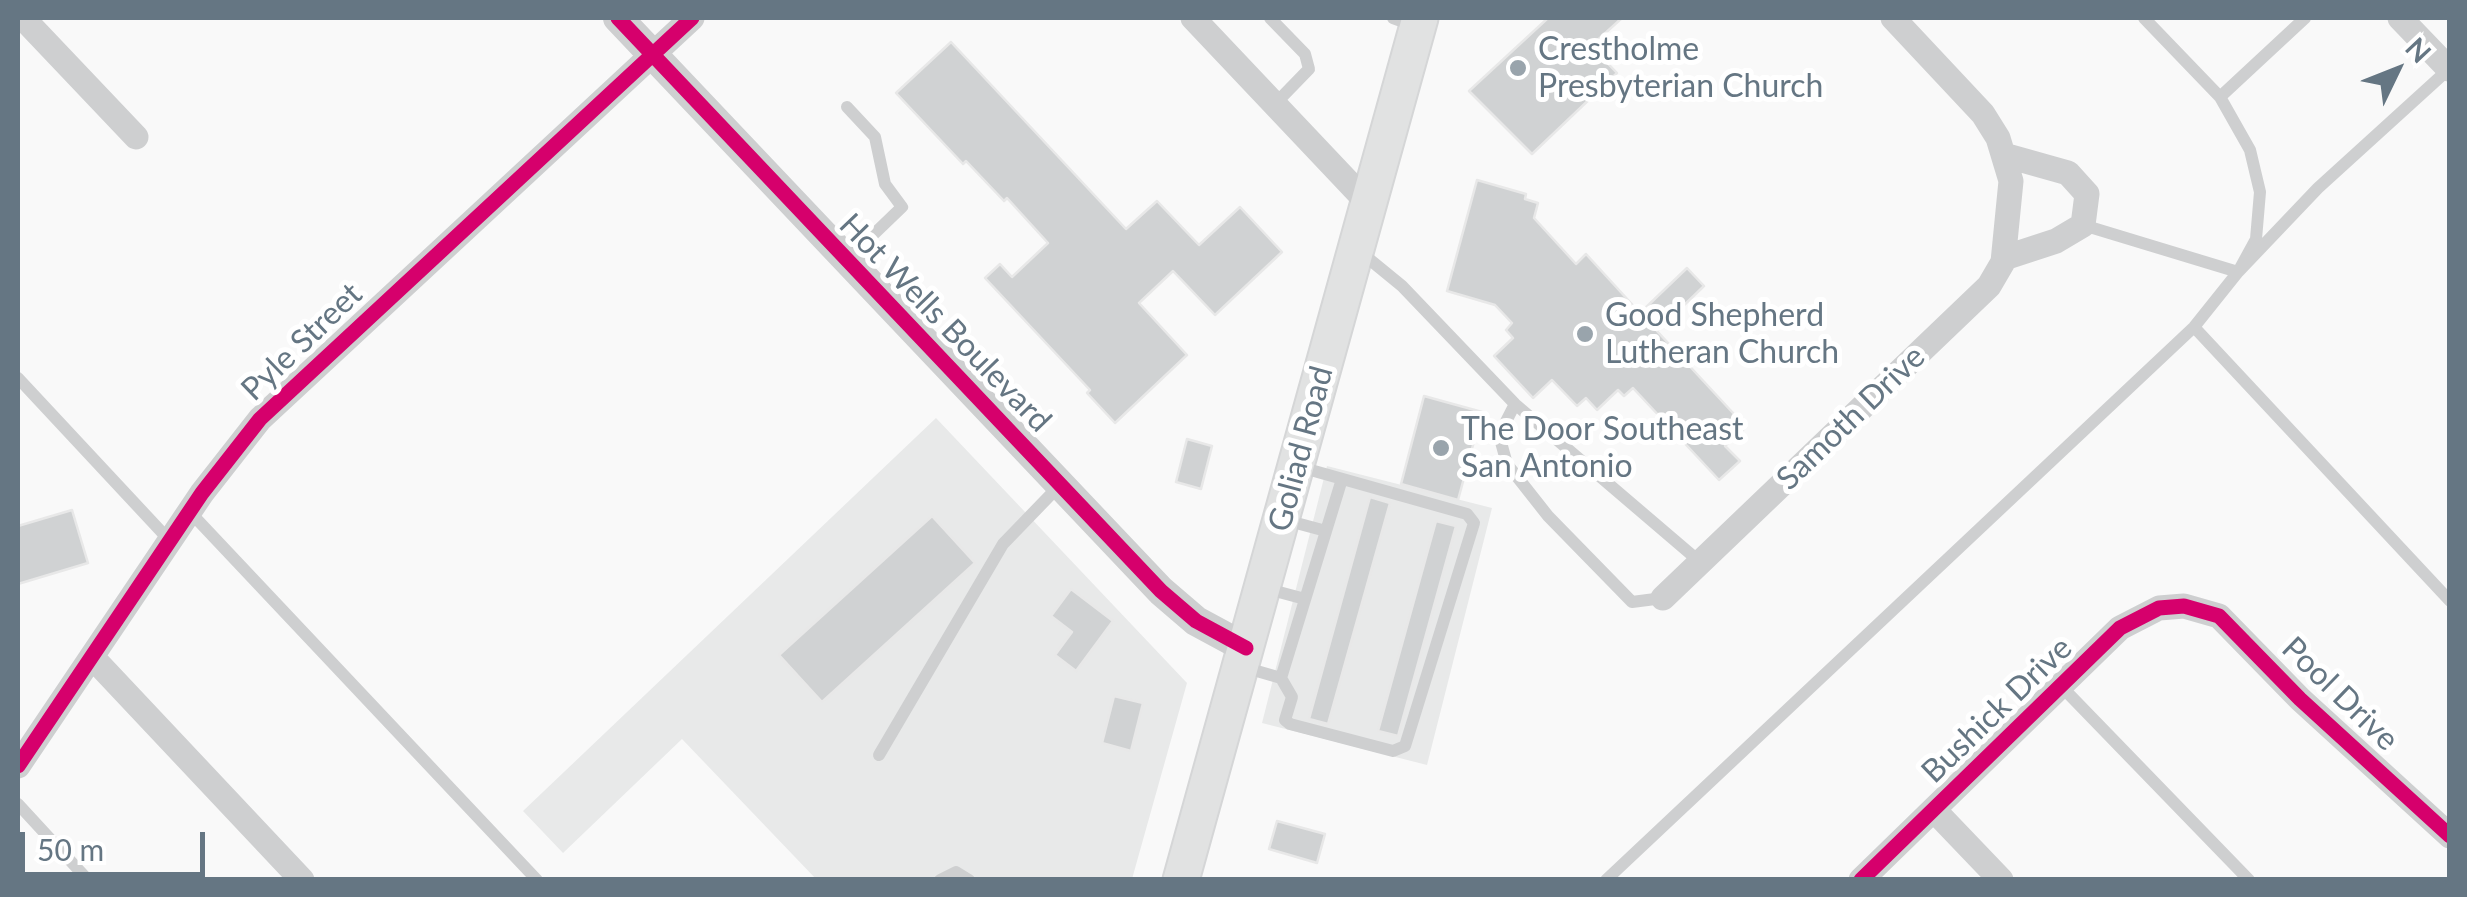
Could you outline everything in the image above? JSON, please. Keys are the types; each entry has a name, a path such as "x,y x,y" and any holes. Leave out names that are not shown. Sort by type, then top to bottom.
{"main road":[{"name":"Goliad Road","path":"1181,880 1368,203 1410,21"}],"street":[{"path":"24,18 136,137"},
{"name":"Hot Wells Boulevard","path":"618,18 1161,591 1243,657"},
{"name":"Pyle Street","path":"18,766 232,452 309,370 692,18"},
{"path":"1193,18 1368,203"},
{"path":"1892,18 1983,114 2004,154 2068,173 2087,194 2083,224 2056,241 2004,258"},
{"path":"2400,18 2449,68"},
{"name":"Samoth Drive","path":"1663,598 1989,286 2004,258 2010,221 2011,180 2004,154"},
{"name":"Bushick Drive","path":"1861,880 2120,628 2142,613 2184,606"},
{"name":"Pool Drive","path":"2184,606 2219,616 2239,633 2300,699 2450,836"},
{"path":"93,658 302,880"},
{"path":"1934,810 2001,880"}],"lane":[{"path":"1270,18 1305,54 1309,69 1275,104"},
{"path":"2144,18 2220,97 2250,150 2260,192 2256,239 2238,272"},
{"path":"2220,97 2305,18"},
{"path":"1606,880 2194,327 2238,272 2318,188 2449,68"},
{"path":"846,108 875,137 885,184 902,207 847,260"},
{"path":"2083,224 2238,272"},
{"path":"1356,248 1402,286 1515,404 1700,562"},
{"path":"2194,327 2450,601"},
{"path":"18,378 170,541"},
{"path":"1515,404 1499,435 1507,464 1548,516 1632,602 1663,598"},
{"path":"1243,657 1282,678 1292,697 1285,720 1290,724 1393,751 1405,746 1474,523 1467,514 1296,466"},
{"path":"1282,678 1342,479"},
{"path":"879,755 1003,544 1060,484"},
{"path":"190,512 537,880"},
{"path":"1281,519 1326,531"},
{"path":"1262,588 1306,600"},
{"path":"2061,686 2249,880"},
{"path":"18,804 88,880"},
{"path":"940,880 956,872 969,880"}],"shaded area":[{"path":"936,418 1187,683 1132,879 816,879 682,739 563,853 523,811"},
{"path":"1327,466 1492,508 1427,765 1262,723"}],"building":[{"path":"1548,18 1622,18 1591,46 1617,73 1532,154 1469,91"},
{"path":"951,42 1126,229 1157,201 1199,245 1240,207 1282,252 1215,315 1173,271 1139,303 1187,355 1115,423 1087,393 1090,390 985,278 1000,264 1012,277 1048,243 1007,198 1004,201 966,161 963,164 896,93"},
{"name":"Good Shepherd Lutheran Church","path":"1477,180 1526,194 1525,199 1538,203 1534,218 1576,264 1586,254 1640,313 1687,268 1704,286 1657,331 1746,427 1725,446 1740,461 1719,480 1633,388 1624,396 1618,390 1597,410 1586,398 1577,406 1552,380 1533,398 1494,356 1513,338 1506,330 1512,323 1495,305 1447,291"},
{"name":"The Door Southeast San Antonio","path":"1424,396 1482,412 1458,500 1401,484"},
{"path":"1187,439 1212,446 1201,489 1176,482"},
{"path":"1370,497 1390,503 1328,724 1309,719"},
{"path":"72,510 88,563 18,584 18,526"},
{"path":"932,516 975,563 822,702 779,655"},
{"path":"1436,521 1456,526 1398,736 1378,731"},
{"path":"1071,589 1113,621 1076,671 1055,655 1072,632 1051,616"},
{"path":"1114,696 1143,703 1131,751 1102,743"},
{"path":"1277,821 1325,834 1317,863 1269,849"}],"cycle path":[{"path":"618,18 1161,591 1196,621 1246,648"},
{"path":"18,766 202,493 260,419 692,18"},
{"path":"1861,880 2120,628 2159,608 2184,606 2219,616 2300,699 2450,836"}],"place":[{"name":"Crestholme Presbyterian Church","path":"1518,68"},
{"name":"Good Shepherd Lutheran Church","path":"1585,334"},
{"name":"The Door Southeast San Antonio","path":"1441,448"}]}
